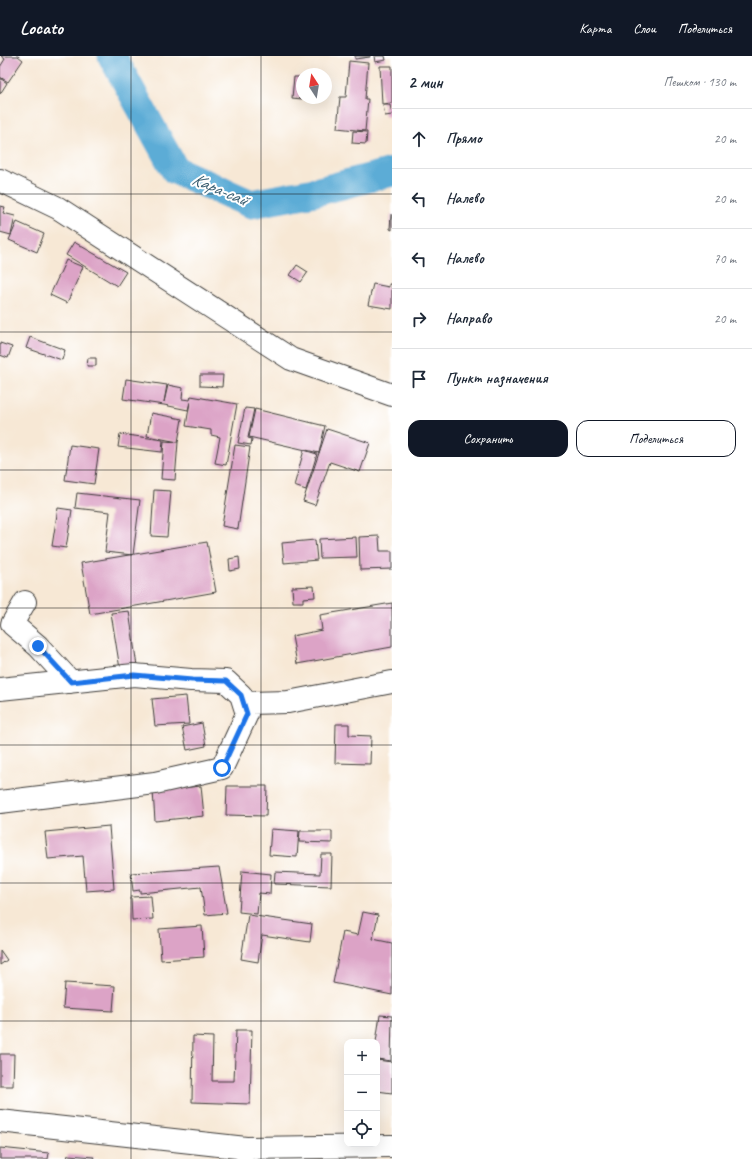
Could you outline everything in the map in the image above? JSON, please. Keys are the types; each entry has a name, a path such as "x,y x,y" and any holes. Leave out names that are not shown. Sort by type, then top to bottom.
{"street":[{"path":"0,180 58,208 291,358 392,395"},
{"path":"25,602 12,624 38,646 71,682"},
{"path":"0,689 134,675 192,680 226,681 241,695 247,714 222,768 155,783 0,802"},
{"path":"244,703 288,702 392,682"},
{"path":"0,1121 246,1153 392,1146"}],"building":[{"path":"1,56 18,56 23,60 8,82 0,77 0,67 5,59"},
{"path":"355,56 370,56 370,57 355,59"},
{"path":"374,56 385,56 386,60 375,62"},
{"path":"349,61 368,63 365,99 368,99 365,131 337,128 340,97 346,97"},
{"path":"380,66 392,66 392,103 382,104"},
{"path":"294,77 296,77 296,98 292,98"},
{"path":"0,78 7,83 0,94"},
{"path":"383,105 390,105 392,115 385,116"},
{"path":"353,131 367,132 366,144 352,143"},
{"path":"0,206 5,207 3,213 15,216 11,235 0,232"},
{"path":"392,214 392,230 390,229"},
{"path":"17,222 44,234 37,252 9,240"},
{"path":"74,242 126,272 117,286 66,255"},
{"path":"66,260 83,267 67,303 50,295"},
{"path":"297,265 308,272 301,282 290,275"},
{"path":"373,284 389,287 389,284 392,284 392,309 368,305"},
{"path":"30,337 65,350 62,360 26,348"},
{"path":"0,343 12,347 8,358 0,355"},
{"path":"88,358 96,358 96,366 87,366"},
{"path":"200,375 223,375 222,387 200,386"},
{"path":"126,379 167,385 164,402 168,385 183,388 182,399 190,400 191,396 237,404 226,465 215,463 220,437 211,435 211,430 186,426 190,402 188,410 123,399"},
{"path":"245,408 254,409 248,438 252,439 251,445 238,443"},
{"path":"255,409 325,426 319,453 249,437"},
{"path":"151,413 182,419 178,442 147,436"},
{"path":"327,429 370,443 360,472 330,462 315,505 303,501"},
{"path":"120,434 163,440 162,452 118,447"},
{"path":"164,441 178,442 175,480 161,479"},
{"path":"70,445 99,449 94,484 65,480"},
{"path":"235,445 250,447 238,529 222,526"},
{"path":"304,450 317,454 306,490 294,486"},
{"path":"154,490 171,491 167,537 151,536"},
{"path":"77,493 140,500 133,555 105,552 110,512 75,508"},
{"path":"58,508 72,510 66,548 52,546"},
{"path":"379,536 380,551 392,551 392,569 360,570 359,537"},
{"path":"356,537 357,557 320,558 319,539"},
{"path":"315,540 317,560 284,563 282,543"},
{"path":"207,542 216,592 90,614 81,563"},
{"path":"239,557 240,569 230,571 229,559"},
{"path":"314,586 315,597 303,598 303,602 293,602 292,587"},
{"path":"392,603 392,647 297,664 292,636 322,630 320,615"},
{"path":"129,611 137,666 120,669 111,613"},
{"path":"186,696 189,724 155,726 152,699"},
{"path":"202,723 206,746 187,750 182,727"},
{"path":"336,724 349,724 349,735 371,736 370,764 335,763"},
{"path":"201,786 204,816 155,821 153,791"},
{"path":"227,786 267,786 266,816 226,815"},
{"path":"109,826 114,889 86,891 83,856 48,859 45,832"},
{"path":"271,829 299,831 297,857 269,855"},
{"path":"300,831 332,831 332,843 299,842"},
{"path":"321,854 332,854 331,886 274,884 275,872 320,874"},
{"path":"219,867 227,913 205,915 201,887 140,893 140,890 133,891 131,873"},
{"path":"242,871 271,874 270,894 259,893 257,914 239,912"},
{"path":"151,896 153,919 132,920 131,897"},
{"path":"363,912 378,915 373,939 392,943 392,995 333,983 343,932 358,935"},
{"path":"248,915 312,924 310,942 262,935 258,962 241,959"},
{"path":"202,926 204,957 161,960 159,929"},
{"path":"0,950 7,960 0,965"},
{"path":"65,983 115,986 113,1011 63,1008"},
{"path":"380,1015 392,1016 391,1061 380,1059 380,1039 376,1039"},
{"path":"236,1030 252,1030 250,1104 192,1102 193,1036 213,1037 212,1081 234,1081"},
{"path":"0,1054 14,1054 13,1086 0,1086"},
{"path":"380,1060 392,1062 392,1093 380,1091"},
{"path":"0,1148 49,1153 48,1159 0,1159"},
{"path":"68,1155 94,1157 93,1159 67,1159"}],"waterway":[{"name":"Кара-сай","path":"112,56 175,170 251,204 315,192 392,172"}],"route":[{"path":"38,646 71,682 134,675 192,680 226,681 241,695 247,714 222,768"}]}
